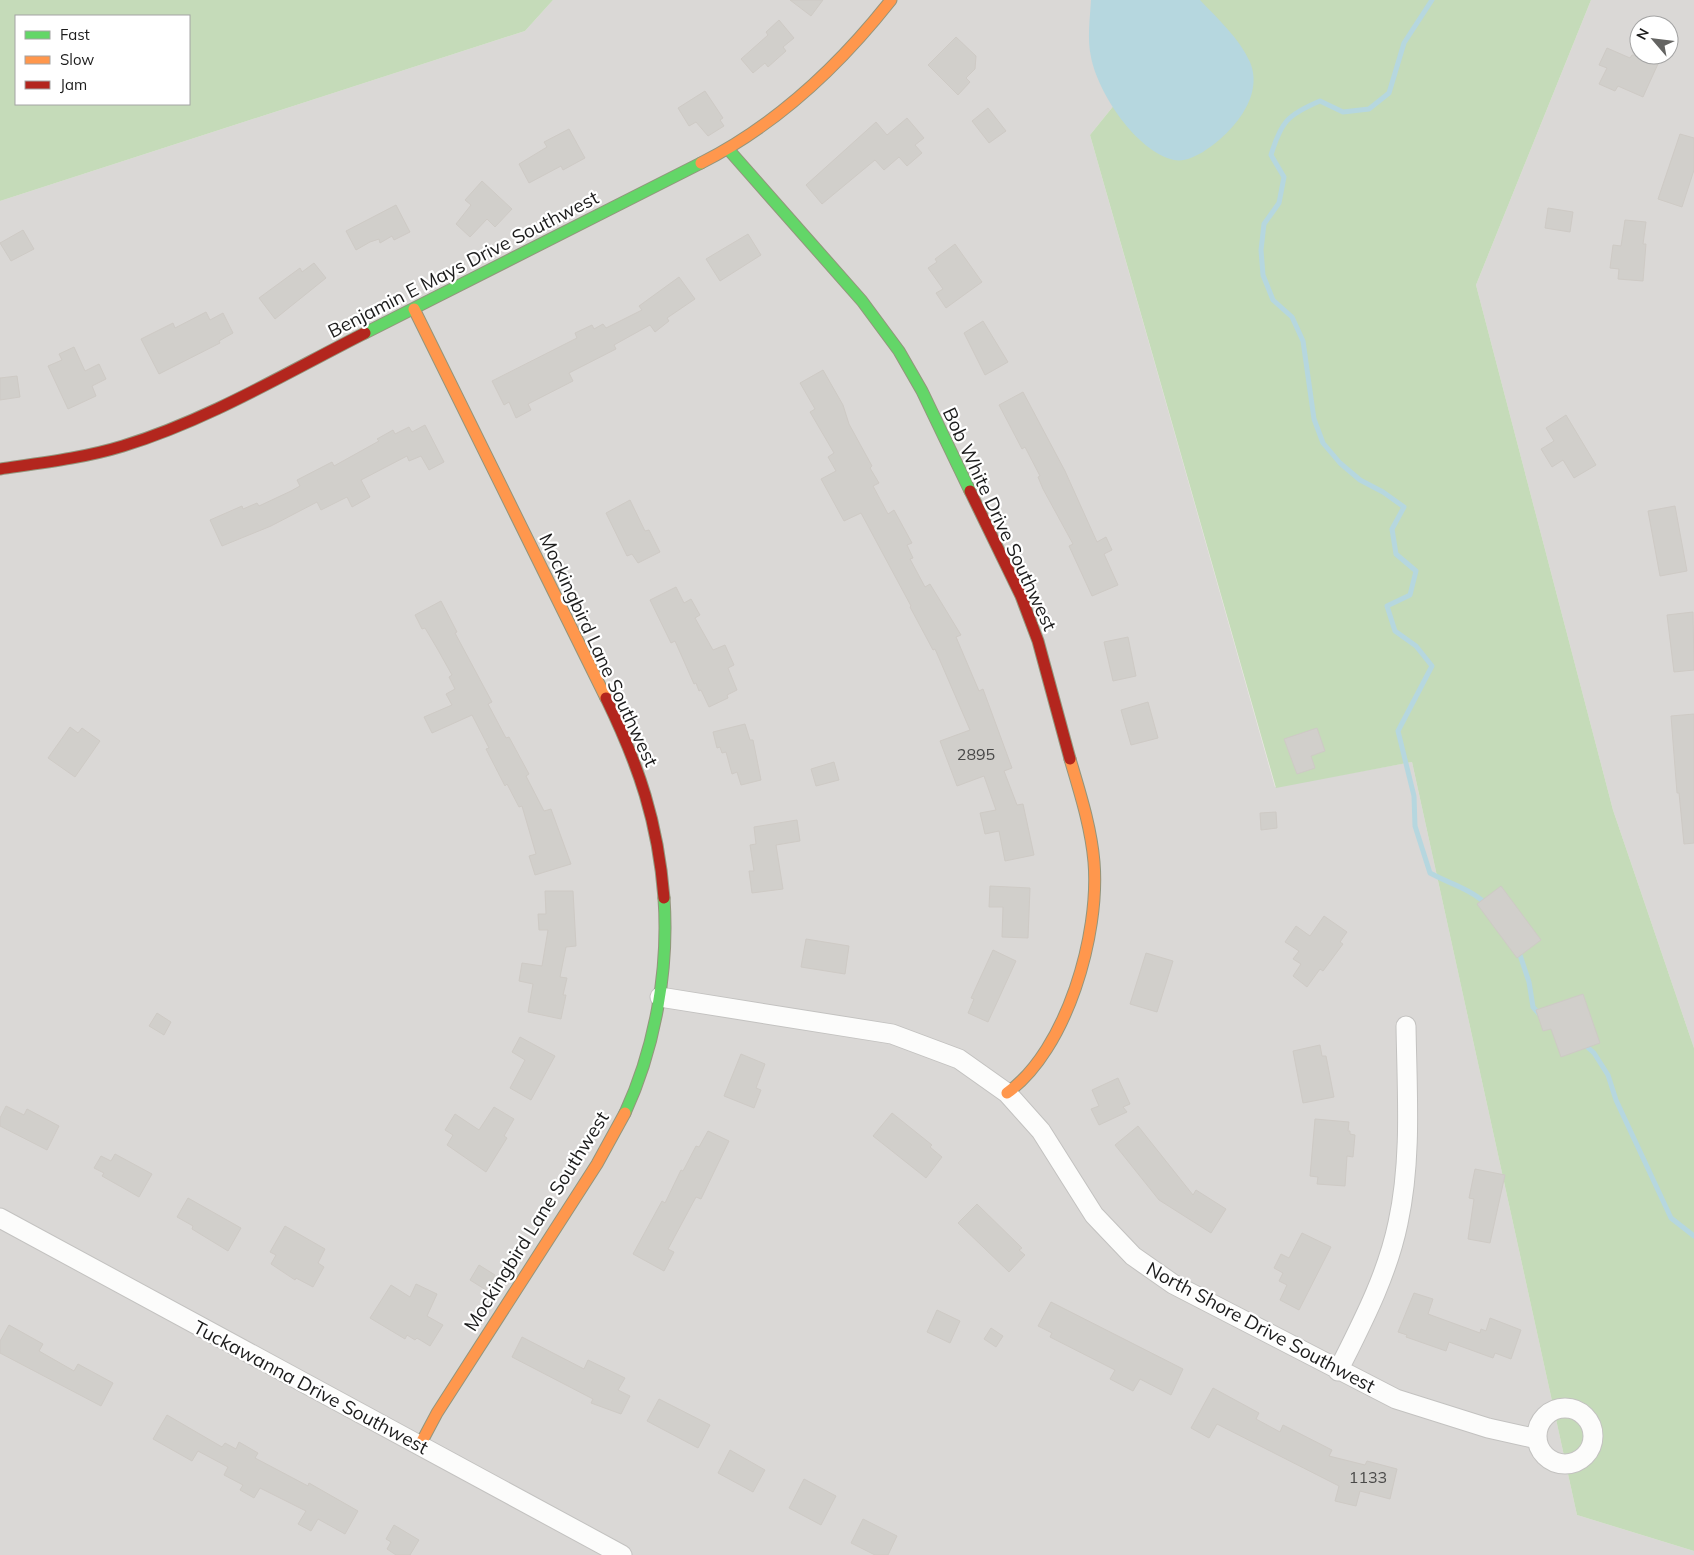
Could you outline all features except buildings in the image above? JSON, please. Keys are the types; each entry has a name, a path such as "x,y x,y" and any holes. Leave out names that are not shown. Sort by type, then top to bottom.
{"street":[{"name":"Benjamin E Mays Drive Southwest","path":"0,469 44,463 114,448 202,416 728,148 803,95 869,28 891,0"},
{"name":"Bob White Drive Southwest","path":"728,148 862,301 900,351 922,391 1021,596 1038,641 1088,822 1094,863 1094,904 1086,955 1068,1008 1038,1063 1021,1083 1007,1093"},
{"name":"Mockingbird Lane Southwest","path":"414,309 618,723 640,773 655,826 663,880 665,934 660,997 643,1065 613,1137 437,1413 420,1445"},
{"name":"North Shore Drive Southwest","path":"660,997 892,1034 959,1060 1007,1093 1041,1131 1094,1215 1133,1256 1173,1284 1338,1371 1396,1399 1488,1428 1537,1439"},
{"path":"1338,1371 1378,1290 1398,1224 1407,1158 1406,1026"},
{"name":"Tuckawanna Drive Southwest","path":"0,1218 622,1555"}],"shaded area":[{"path":"553,0 1199,0 1090,135 1275,787 1412,762 1577,1515 1694,1551 1694,1555 0,1555 0,201 525,31"},
{"path":"1591,0 1694,0 1694,1048 1613,810 1476,285"}],"green space":[{"path":"0,0 553,0 525,31 0,201"},
{"path":"1199,0 1591,0 1476,285 1613,810 1694,1048 1694,1551 1577,1515 1412,762 1276,788 1090,135"}],"water":[{"path":"1091,0 1200,0 1234,37 1250,62 1253,89 1249,102 1234,126 1213,145 1200,154 1185,160 1174,160 1146,145 1121,119 1110,103 1095,71 1089,43"}],"waterway":[{"path":"1432,0 1404,43 1389,93 1369,109 1343,112 1320,101 1300,111 1282,127 1271,155 1284,177 1279,203 1264,224 1261,250 1263,275 1273,300 1292,317 1303,341 1314,419 1323,443 1340,463 1360,480 1383,492 1404,507 1392,529 1396,554 1416,571 1410,595 1387,606 1395,631 1416,646 1432,666 1398,731 1414,796 1415,826 1430,873 1466,890 1486,904"},
{"path":"1518,949 1529,982 1533,1007 1540,1015"},
{"path":"1584,1044 1594,1053 1608,1075 1616,1100 1671,1218 1694,1236"}],"traffic: fast":[{"path":"728,149 862,301 899,351 922,391 970,491"},
{"path":"365,333 701,163"},
{"path":"625,1113 644,1062 658,1008 664,953 664,898"}],"traffic: slow":[{"path":"701,163 755,131 805,92 850,48 891,0"},
{"path":"414,309 606,698"},
{"path":"1007,1093 1028,1074 1047,1049 1062,1020 1075,988 1085,955 1091,922 1094,862 1085,810 1070,759"},
{"path":"420,1445 437,1413 597,1164 625,1113"}],"traffic: jam":[{"path":"0,469 93,454 155,435 246,395 365,333"},
{"path":"970,491 1021,596 1038,641 1070,759"},
{"path":"606,698 628,747 652,819 664,898"}]}
